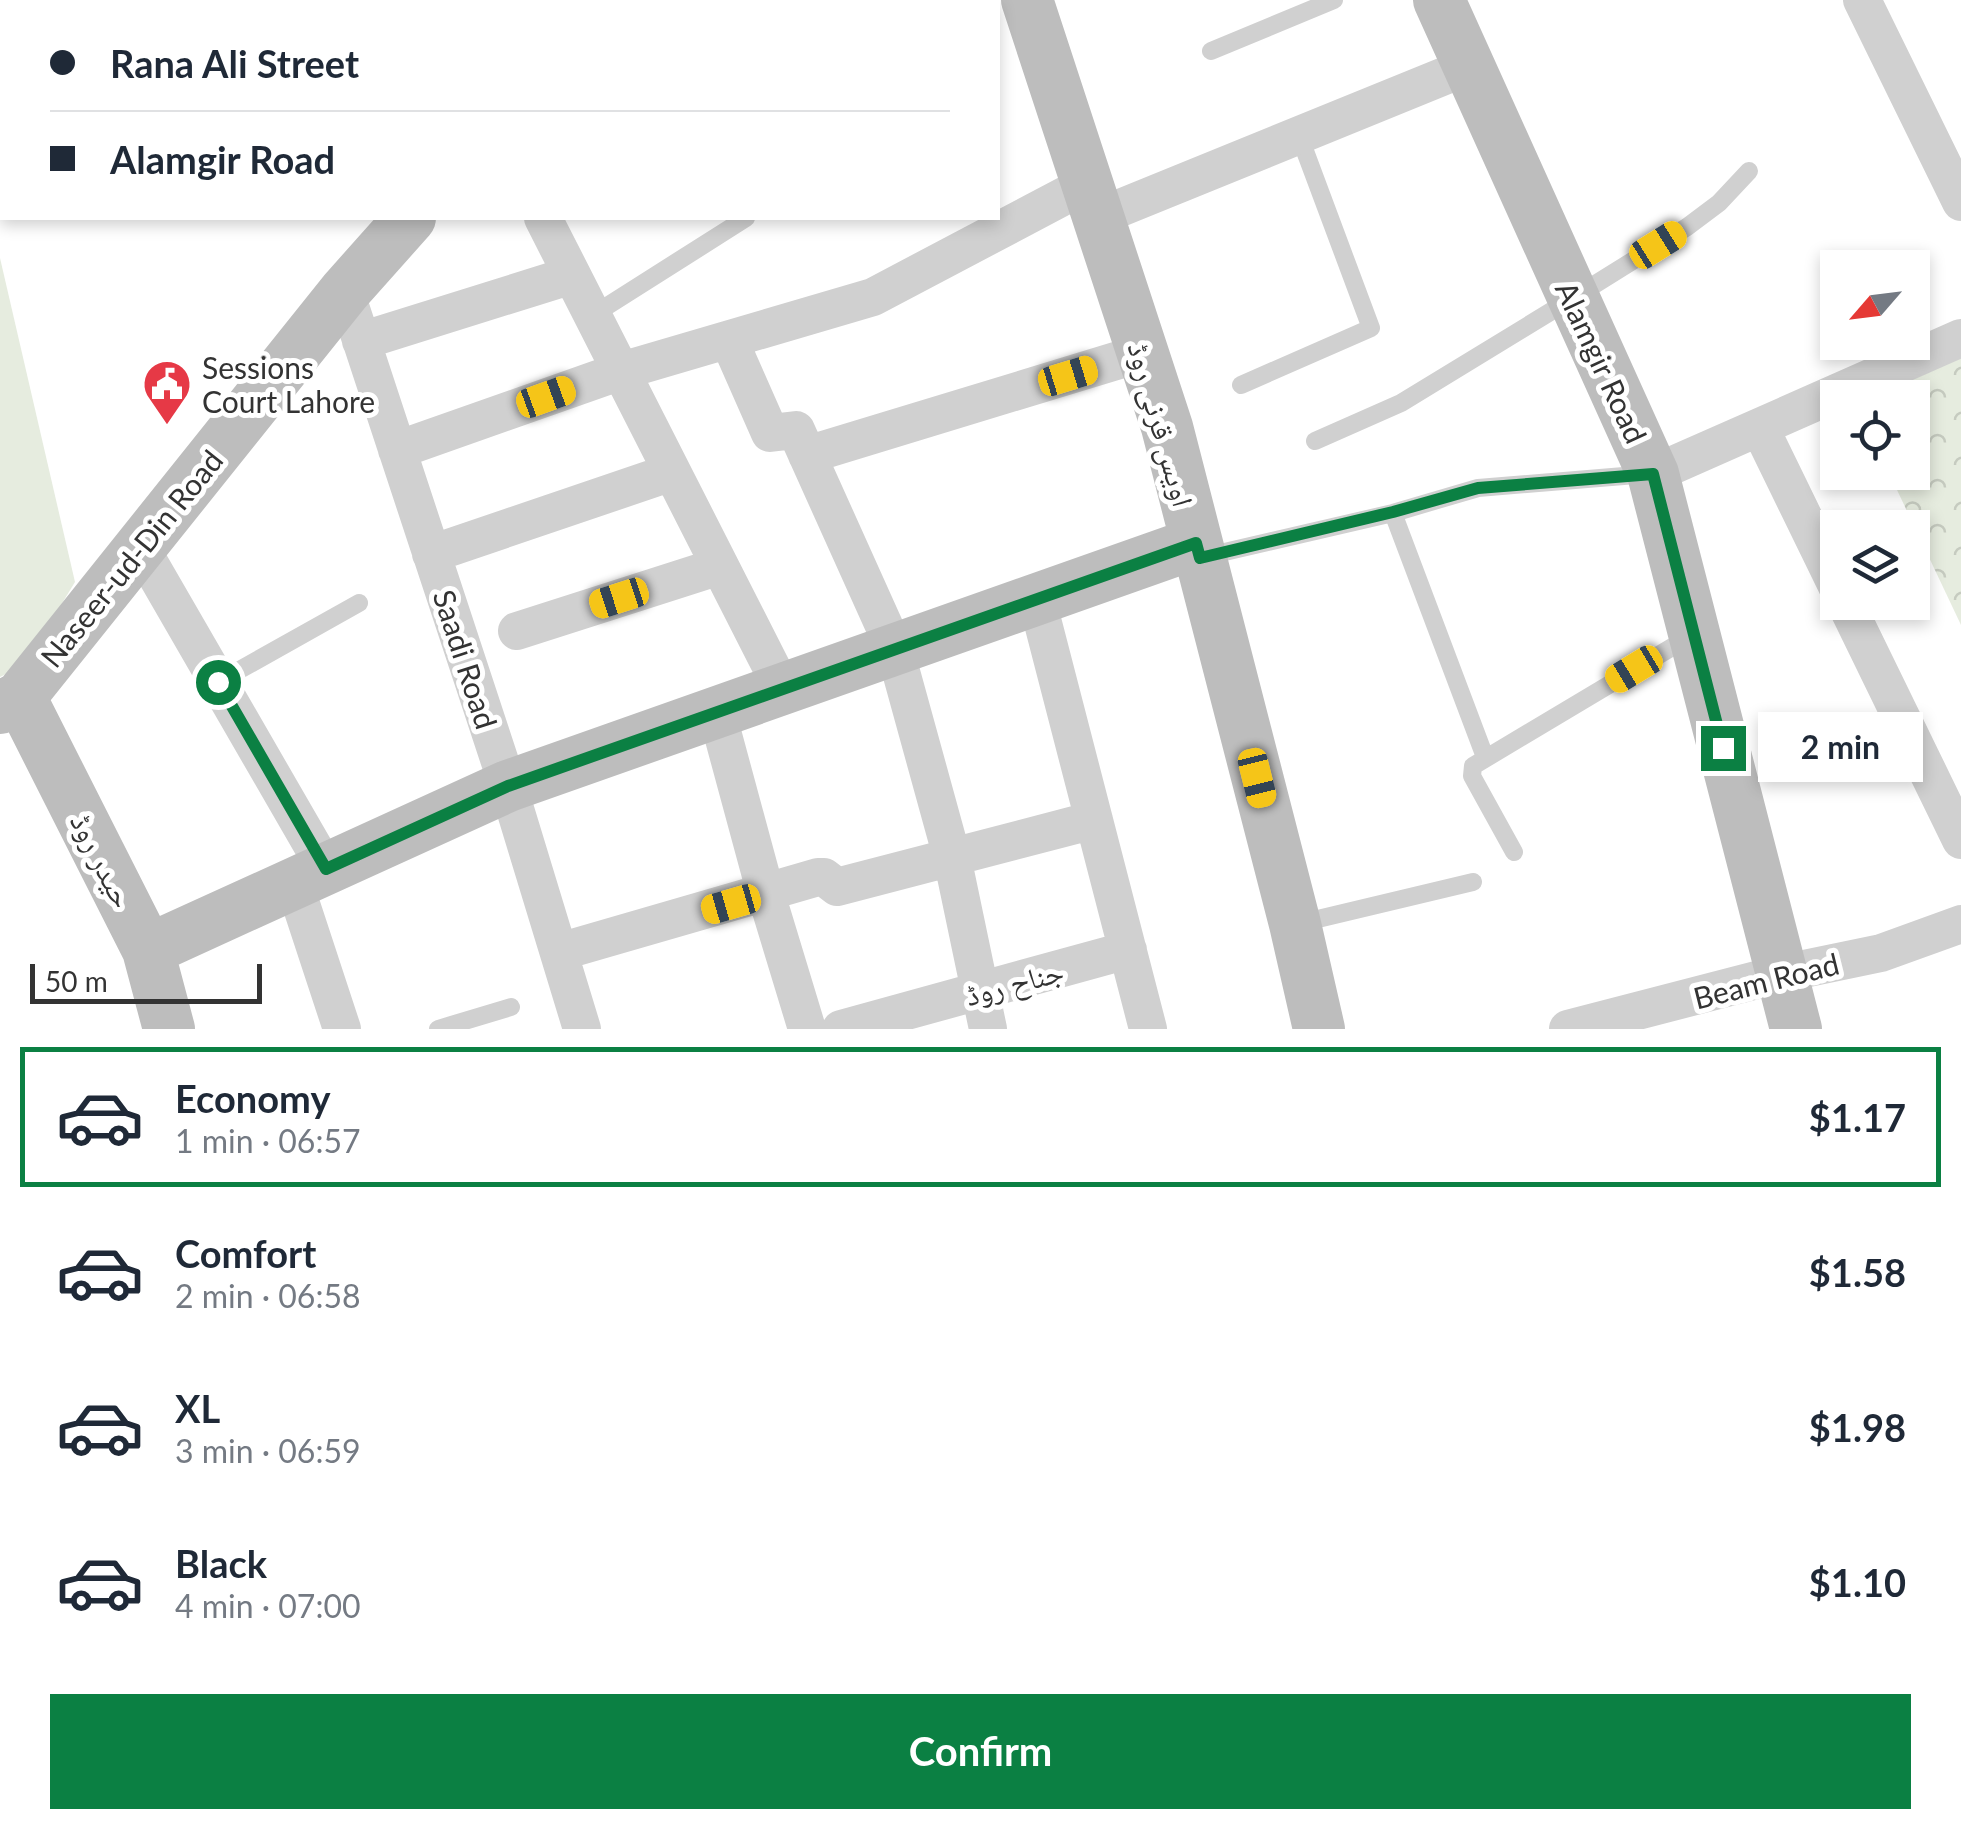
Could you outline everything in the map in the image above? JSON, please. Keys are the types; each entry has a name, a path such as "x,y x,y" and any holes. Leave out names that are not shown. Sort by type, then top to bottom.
{"street":[{"name":"اویس قرنی روڈ","path":"1027,0 1167,427 1319,1029"},
{"name":"Alamgir Road","path":"1439,0 1653,474 1796,1029"},
{"path":"1862,0 1961,202"},
{"path":"397,450 621,371 872,298 1093,200 1300,135 1469,66"},
{"name":"Naseer-ud-Din Road","path":"10,702 345,291 408,220"},
{"path":"545,220 783,690"},
{"path":"362,341 572,275"},
{"name":"Saadi Road","path":"345,291 508,786 582,1029"},
{"path":"1653,474 1961,338"},
{"path":"730,340 770,433 796,430 895,650 952,857 988,1029"},
{"path":"807,455 1142,353"},
{"path":"1760,428 1820,551"},
{"path":"432,554 672,472"},
{"path":"140,547 218,682 310,876 342,1029"},
{"path":"148,950 508,786 1038,600 1198,550"},
{"path":"517,631 720,566"},
{"path":"1038,600 1148,1029"},
{"path":"1854,620 1961,840"},
{"name":"حیدر روڈ","path":"10,702 148,950 170,1029"},
{"path":"717,713 807,1029"},
{"path":"558,952 818,877 837,887 1094,820"},
{"name":"Beam Road","path":"1568,1029 1881,952 1961,924"},
{"name":"جناح روڈ","path":"841,1029 1128,950"}],"lane":[{"path":"1211,51 1334,0"},
{"path":"1241,385 1370,328 1300,135"},
{"path":"1315,441 1401,403 1687,227 1718,203 1749,170"},
{"path":"593,315 743,220"},
{"path":"1198,550 1393,512 1478,488 1653,474"},
{"path":"1393,512 1484,757"},
{"path":"218,682 359,603"},
{"path":"1514,852 1472,776 1473,766 1694,634"},
{"path":"1295,924 1473,882"},
{"path":"438,1029 511,1007"}],"green space":[{"path":"0,258 75,582 25,664 0,677"},
{"path":"1961,338 1961,625 1930,560 1930,510 1907,510 1897,490 1930,490 1930,380 1885,380 1921,360 1930,360 1930,355"}],"place":[{"name":"Sessions Court Lahore","path":"167,426"}],"route":[{"path":"218,682 326,869 508,786 1196,543 1200,558 1478,488 1653,474 1723,748"}]}
